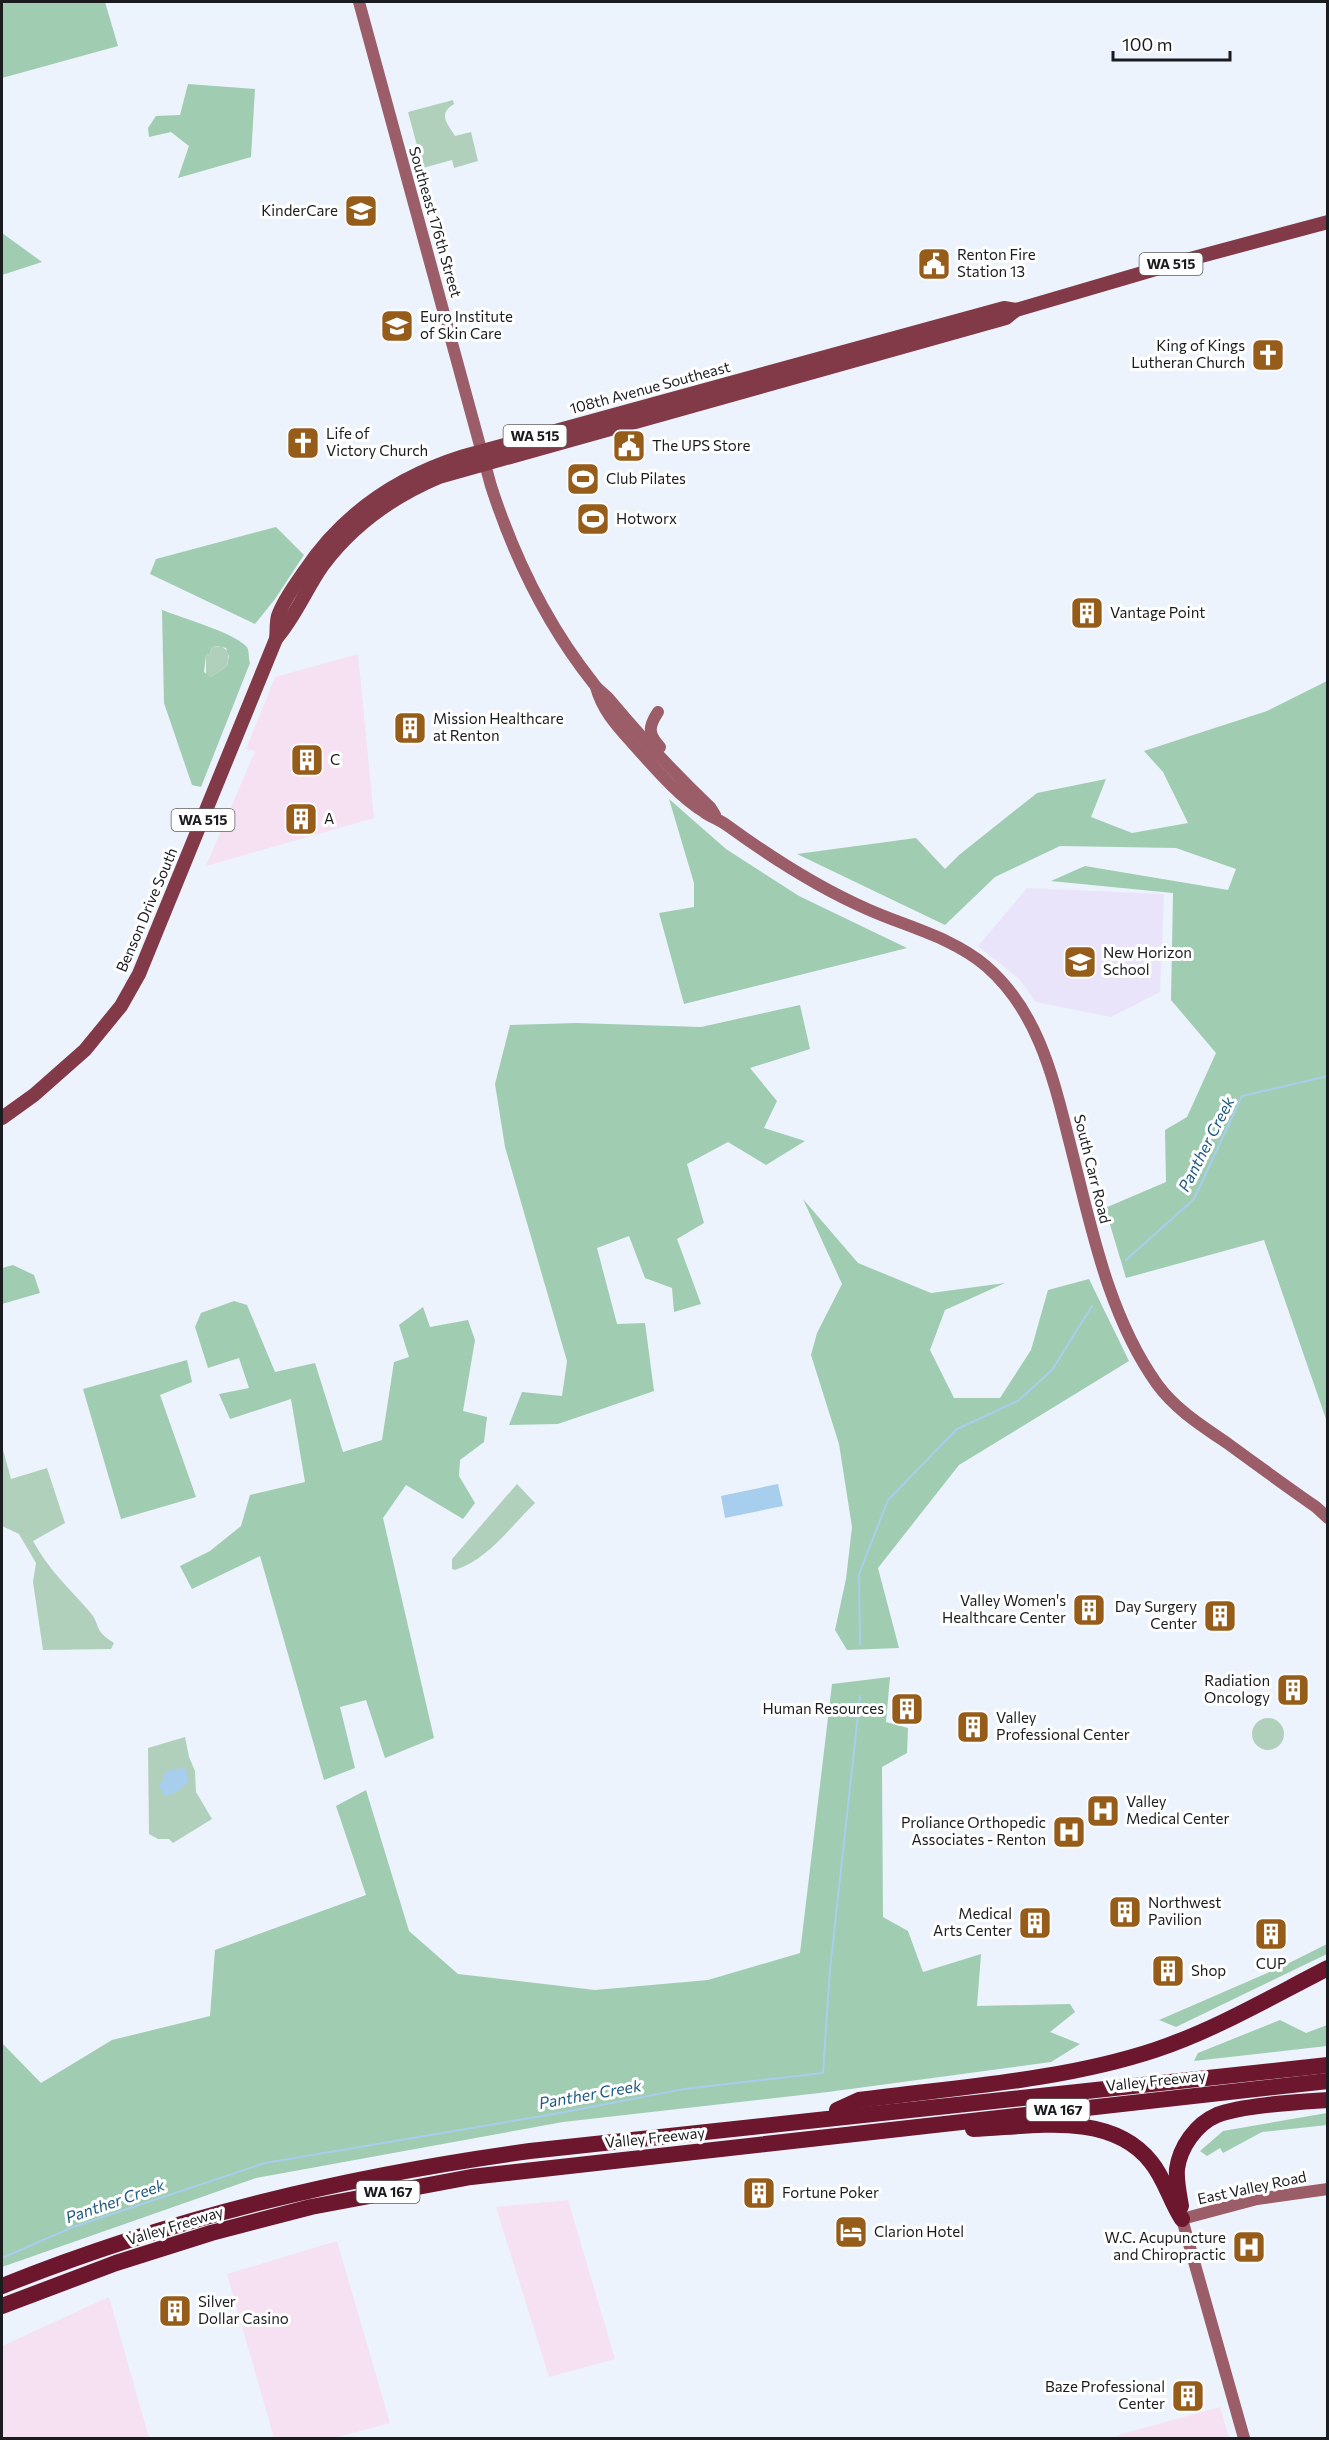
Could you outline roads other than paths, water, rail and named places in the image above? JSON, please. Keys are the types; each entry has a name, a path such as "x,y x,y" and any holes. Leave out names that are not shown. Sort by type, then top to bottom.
{"highway":[{"path":"837,2110 859,2100 1058,2074 1130,2058 1181,2041 1328,1968"},
{"name":"Valley Freeway","path":"2,2279 77,2250 207,2208 364,2170 494,2149 837,2110 1328,2059"},
{"path":"2,2286 66,2261 213,2213 311,2189 440,2163 541,2149 1328,2065"},
{"name":"Valley Freeway","path":"2,2306 116,2263 211,2233 362,2197 471,2177 788,2142 909,2126 1328,2081"},
{"path":"1182,2219 1177,2170 1183,2151 1199,2127 1215,2116 1237,2110 1328,2100"},
{"path":"788,2142 823,2145 956,2130 1066,2125 1089,2128 1112,2133 1143,2153 1154,2166 1182,2219"}],"main road":[{"name":"Southeast 176th Street","path":"359,2 501,516 527,578 552,624 597,691"},
{"name":"108th Avenue Southeast","path":"276,639 278,616 296,584 313,558 347,519 372,499 432,466 483,457 718,399 1006,318 1016,310 1190,259 1328,222"},
{"name":"108th Avenue Southeast","path":"483,457 771,372 1004,308 1016,310"},
{"path":"718,399 718,394 722,391 759,380 771,372"},
{"name":"Benson Drive South","path":"2,1118 34,1095 85,1050 121,1006 139,974 276,639"},
{"path":"597,691 607,696 628,722 716,816"},
{"path":"597,691 614,722 648,761 706,814 716,816"},
{"path":"658,712 651,722 651,737 667,755 674,771"},
{"name":"South Carr Road","path":"716,816 758,849 795,872 868,909 952,944 985,966 1007,988 1028,1017 1048,1060 1105,1274 1145,1365 1158,1385 1196,1421 1328,1518"},
{"name":"East Valley Road","path":"1182,2219 1257,2199 1328,2189"},
{"path":"1182,2219 1244,2439"}],"water":[{"path":"778,1484 783,1506 725,1518 721,1496"},
{"path":"185,1768 188,1776 187,1783 177,1792 164,1796 159,1785 166,1771"}],"waterway":[{"name":"Panther Creek","path":"1126,1260 1194,1199 1242,1096 1328,1076"},
{"name":"Panther Creek","path":"860,1644 859,1574 888,1500 957,1429 1018,1401 1052,1370 1092,1306"},
{"name":"Panther Creek","path":"2,2258 73,2227 265,2163 554,2114 684,2089 823,2073 830,1970 860,1696"}],"place":[{"name":"KinderCare","path":"361,211"},
{"name":"Renton Fire Station 13","path":"934,264"},
{"name":"Euro Institute of Skin Care","path":"397,326"},
{"name":"King of Kings Lutheran Church","path":"1268,355"},
{"name":"Life of Victory Church","path":"303,443"},
{"name":"The UPS Store","path":"629,446"},
{"name":"Club Pilates","path":"583,479"},
{"name":"Hotworx","path":"593,519"},
{"name":"Vantage Point","path":"1087,613"},
{"name":"Mission Healthcare at Renton","path":"410,728"},
{"name":"C","path":"307,760"},
{"name":"A","path":"301,819"},
{"name":"New Horizon School","path":"1080,962"},
{"name":"Valley Women's Healthcare Center","path":"1089,1610"},
{"name":"Day Surgery Center","path":"1220,1616"},
{"name":"Radiation Oncology","path":"1293,1690"},
{"name":"Human Resources","path":"907,1709"},
{"name":"Valley Professional Center","path":"973,1727"},
{"name":"Valley Medical Center","path":"1103,1811"},
{"name":"Proliance Orthopedic Associates - Renton","path":"1069,1832"},
{"name":"Northwest Pavilion","path":"1125,1912"},
{"name":"Medical Arts Center","path":"1035,1923"},
{"name":"CUP","path":"1271,1934"},
{"name":"Shop","path":"1168,1971"},
{"name":"Fortune Poker","path":"759,2193"},
{"name":"Clarion Hotel","path":"851,2232"},
{"name":"W.C. Acupuncture and Chiropractic","path":"1249,2247"},
{"name":"Silver Dollar Casino","path":"175,2311"},
{"name":"Baze Professional Center","path":"1188,2396"}]}
